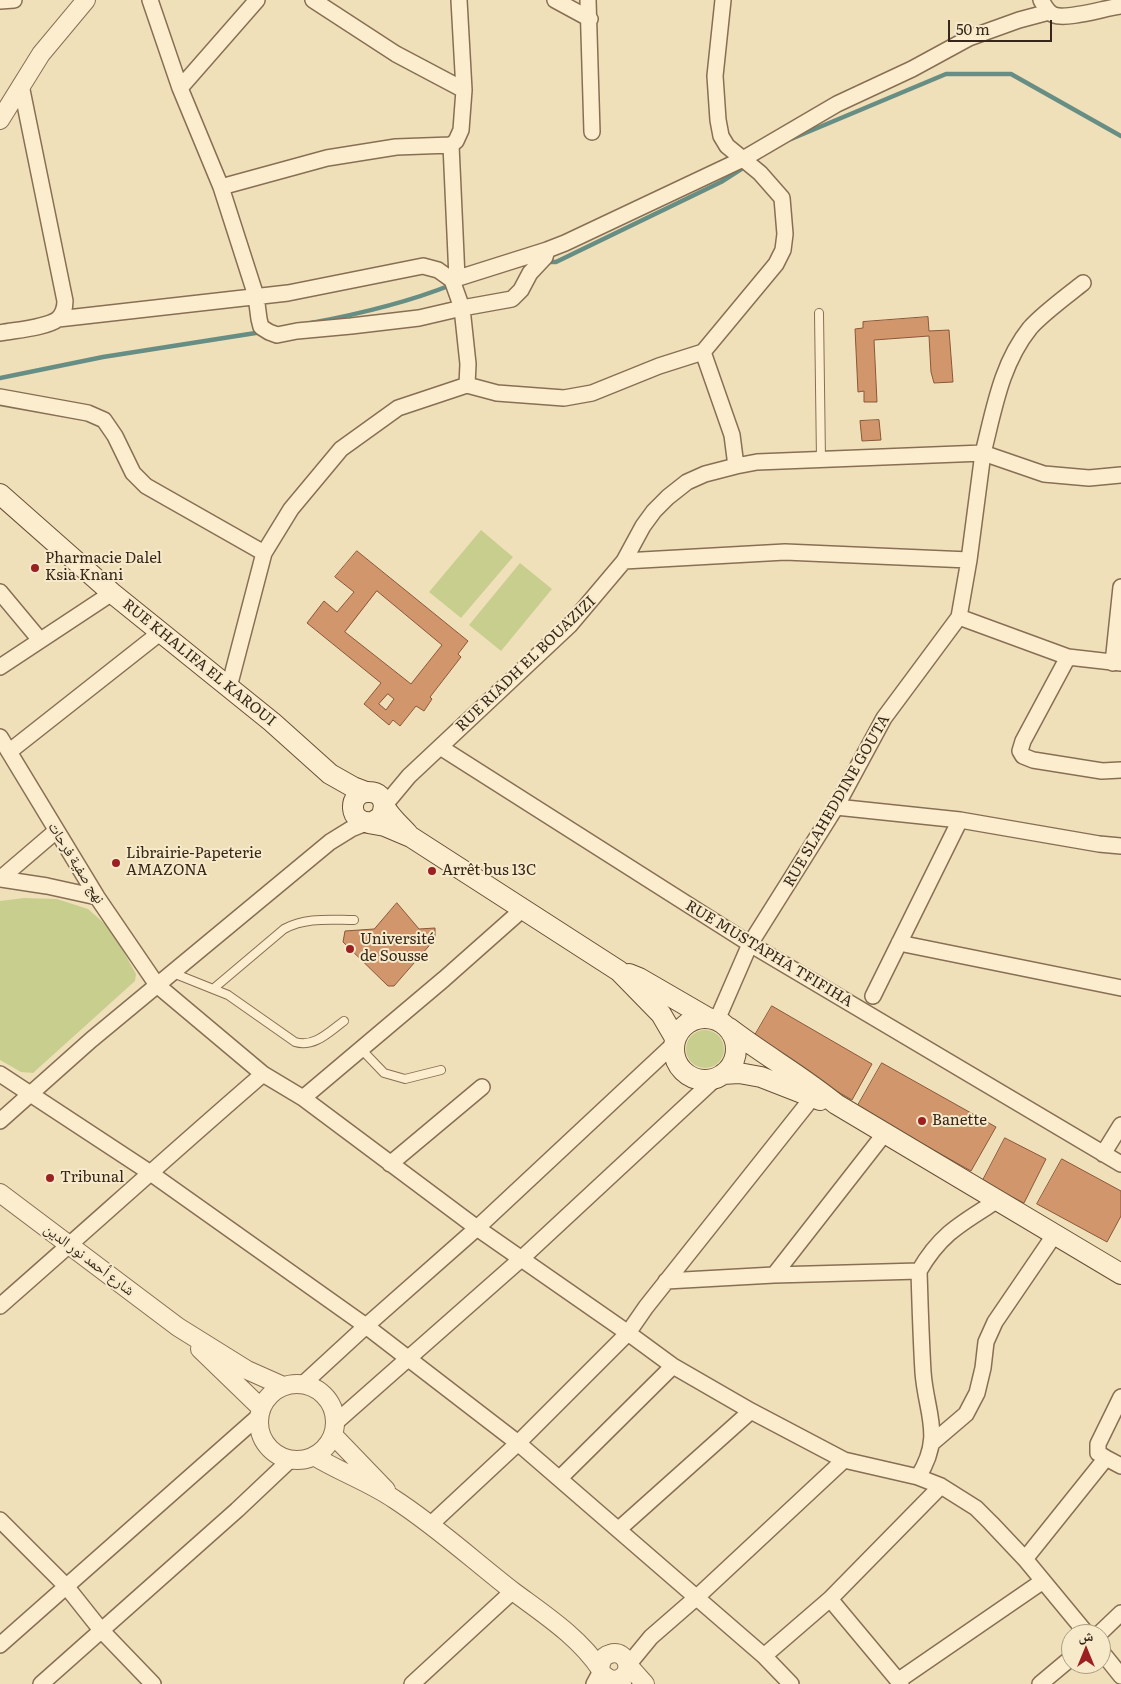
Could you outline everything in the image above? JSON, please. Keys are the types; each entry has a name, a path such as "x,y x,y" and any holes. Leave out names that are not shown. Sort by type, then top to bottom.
{"main road":[{"name":"RUE KHALIFA EL KAROUI","path":"0,494 112,593 272,722 330,774 374,796 411,837"},
{"name":"RUE KHALIFA EL KAROUI","path":"330,774 362,819 411,837 619,971 661,1014 674,1041"},
{"path":"361,793 374,796 384,811 378,820 362,819 354,801 361,793"},
{"name":"RUE KHALIFA EL KAROUI","path":"619,971 639,978 718,1022 817,1088 836,1104"},
{"path":"720,1076 731,1067 735,1058 736,1047 734,1037 718,1022 698,1019 688,1022 680,1029 674,1041 674,1055 678,1065 694,1079 705,1080 739,1072 761,1077 812,1098 836,1104 1121,1274"}],"street":[{"path":"0,1 14,0"},
{"path":"0,120 41,54 86,0"},
{"path":"150,0 180,88 221,187 256,296 258,319 261,327 272,334 277,335 297,331 420,318 512,299 521,290 530,273 545,256 547,250"},
{"path":"180,88 257,0"},
{"path":"313,0 396,54 464,90"},
{"path":"221,187 327,158 396,147 451,145 461,130 464,90 459,0"},
{"path":"555,0 590,20"},
{"path":"588,0 592,132"},
{"path":"229,687 264,553 291,509 342,449 398,408 467,384 497,393 564,398 592,393 659,366 703,352 776,264 783,250 785,234 782,198 760,173 727,146 721,136 715,76 723,0"},
{"path":"0,333 50,324 58,319 304,290 336,282 378,276 423,266 438,270 455,279 547,250 628,214 743,159 837,104 912,69 969,38 1019,20 1045,6 1054,16 1121,6"},
{"path":"21,85 66,302 58,319"},
{"path":"451,145 455,279 462,308 468,364 467,384"},
{"path":"1083,283 1031,327 1016,350 1004,374 983,453 969,560 959,617 1068,658 1117,663 1121,587"},
{"path":"703,352 732,435 736,466"},
{"path":"0,397 88,413 104,420 115,436 133,473 146,486 264,553"},
{"path":"983,453 1044,474 1089,478 1119,471"},
{"name":"RUE RIADH EL BOUAZIZI","path":"374,796 409,776 570,625 624,561 643,526 654,511 687,482 705,474 757,462 983,453"},
{"path":"624,561 785,552 969,560"},
{"path":"0,592 40,640"},
{"path":"0,667 112,593"},
{"name":"RUE SLAHEDDINE GOUTA","path":"718,1022 750,944 836,808 884,718 959,617"},
{"path":"10,751 161,632"},
{"path":"1068,658 1023,741 1020,751 1023,756 1033,760 1102,771 1121,770"},
{"name":"نهج صفية فرحات","path":"0,737 97,897 158,985 263,1074 303,1098 477,1228 673,1366 751,1411 844,1460 918,1476 941,1486 976,1508 1025,1559 1079,1624"},
{"name":"RUE MUSTAPHA TFIFIHA","path":"440,747 750,944 1121,1164"},
{"path":"836,808 960,820 1099,844 1121,846"},
{"path":"0,1121 91,1040 330,842 362,819"},
{"path":"873,996 960,820"},
{"path":"0,879 56,831"},
{"path":"0,879 47,886 97,897"},
{"path":"303,1098 523,909"},
{"path":"899,943 1121,988"},
{"path":"303,1384 477,1228 674,1041"},
{"path":"0,1074 149,1172 408,1358 560,1478 764,1656 791,1684"},
{"path":"0,1306 69,1246 149,1172 263,1074"},
{"path":"178,1327 260,1412 260,1431 266,1444 277,1454 292,1459 299,1460 314,1456 325,1447 334,1429 408,1358 520,1259 720,1076"},
{"path":"390,1164 482,1087"},
{"path":"430,1525 518,1443 628,1333 666,1281 812,1098"},
{"path":"1103,1154 1121,1125"},
{"path":"774,1275 885,1134"},
{"name":"شارع أحمد نور الدين","path":"0,1193 178,1327"},
{"path":"918,1476 927,1463 932,1443 932,1421 924,1374 919,1271 938,1242 949,1232 998,1200"},
{"path":"932,1443 966,1414 978,1393 986,1342 995,1322 1055,1234"},
{"path":"666,1281 774,1275 919,1271"},
{"path":"178,1327 247,1370 283,1386"},
{"path":"560,1478 673,1366"},
{"path":"0,1645 260,1412 270,1394 283,1386 293,1383 303,1384 318,1389 324,1394 333,1407 334,1429 393,1498"},
{"path":"1121,1397 1098,1444 1098,1453 1121,1466"},
{"path":"619,1529 751,1411"},
{"path":"314,1456 393,1498 566,1630 620,1657 645,1684"},
{"path":"1025,1559 1106,1458"},
{"path":"41,1684 292,1459"},
{"path":"620,1657 651,1637 697,1597 844,1460"},
{"path":"764,1656 830,1599 941,1486"},
{"path":"0,1520 66,1586 101,1630 153,1684"},
{"path":"830,1599 900,1682 1043,1581"},
{"path":"412,1684 513,1591"},
{"path":"1109,1624 1121,1613"},
{"path":"566,1630 594,1660 607,1679"},
{"path":"611,1653 620,1657 626,1674 623,1677 607,1679 600,1665 604,1658 611,1653"},
{"path":"1111,1664 1121,1676"},
{"path":"1040,1684 1061,1666"}],"lane":[{"path":"819,313 821,460"},
{"path":"214,989 284,929 296,922 309,920 354,920"},
{"path":"173,972 228,994 296,1042 303,1044 314,1042 344,1021"},
{"path":"361,1049 384,1073 405,1079 441,1070"}],"green space":[{"path":"481,530 513,557 461,618 429,592"},
{"path":"520,563 552,589 501,651 469,625"},
{"path":"24,898 57,899 88,909 111,929 136,974 135,981 33,1073 21,1072 0,1060 0,901"},
{"path":"705,1030 718,1036 724,1049 718,1062 705,1068 692,1062 686,1049 692,1036"}],"building":[{"path":"928,317 929,331 949,330 953,382 934,383 931,372 929,336 874,340 877,402 864,402 864,391 858,392 855,329 863,328 863,322"},
{"path":"879,420 881,440 862,441 860,421"},
{"path":"357,551 468,641 458,654 461,657 430,697 432,699 424,711 416,706 400,726 393,720 389,725 364,704 381,683 307,623 324,601 337,612 354,592 335,577","holes":["377,591 442,645 411,684 345,632","388,694 394,699 386,710 379,704"]},
{"path":"397,903 419,929 435,928 435,939 394,986 388,986 343,942 345,931 374,929"},
{"path":"772,1006 872,1064 852,1100 751,1042"},
{"path":"882,1063 996,1127 971,1171 857,1107"},
{"path":"1005,1138 1046,1159 1024,1203 982,1182"},
{"path":"1062,1159 1121,1191 1121,1216 1107,1242 1037,1204"}],"waterway":[{"path":"791,139 946,74 1011,74 1121,136"},
{"path":"544,262 556,262 721,182 746,166"},
{"path":"311,323 382,307 451,285"},
{"path":"0,378 103,357 262,332"}],"place":[{"name":"Pharmacie Dalel Ksia Knani","path":"35,568"},
{"name":"Librairie-Papeterie AMAZONA","path":"116,863"},
{"name":"Arrêt bus 13C","path":"432,871"},
{"name":"Université de Sousse","path":"350,949"},
{"name":"Banette","path":"922,1121"},
{"name":"Tribunal","path":"50,1178"}]}
